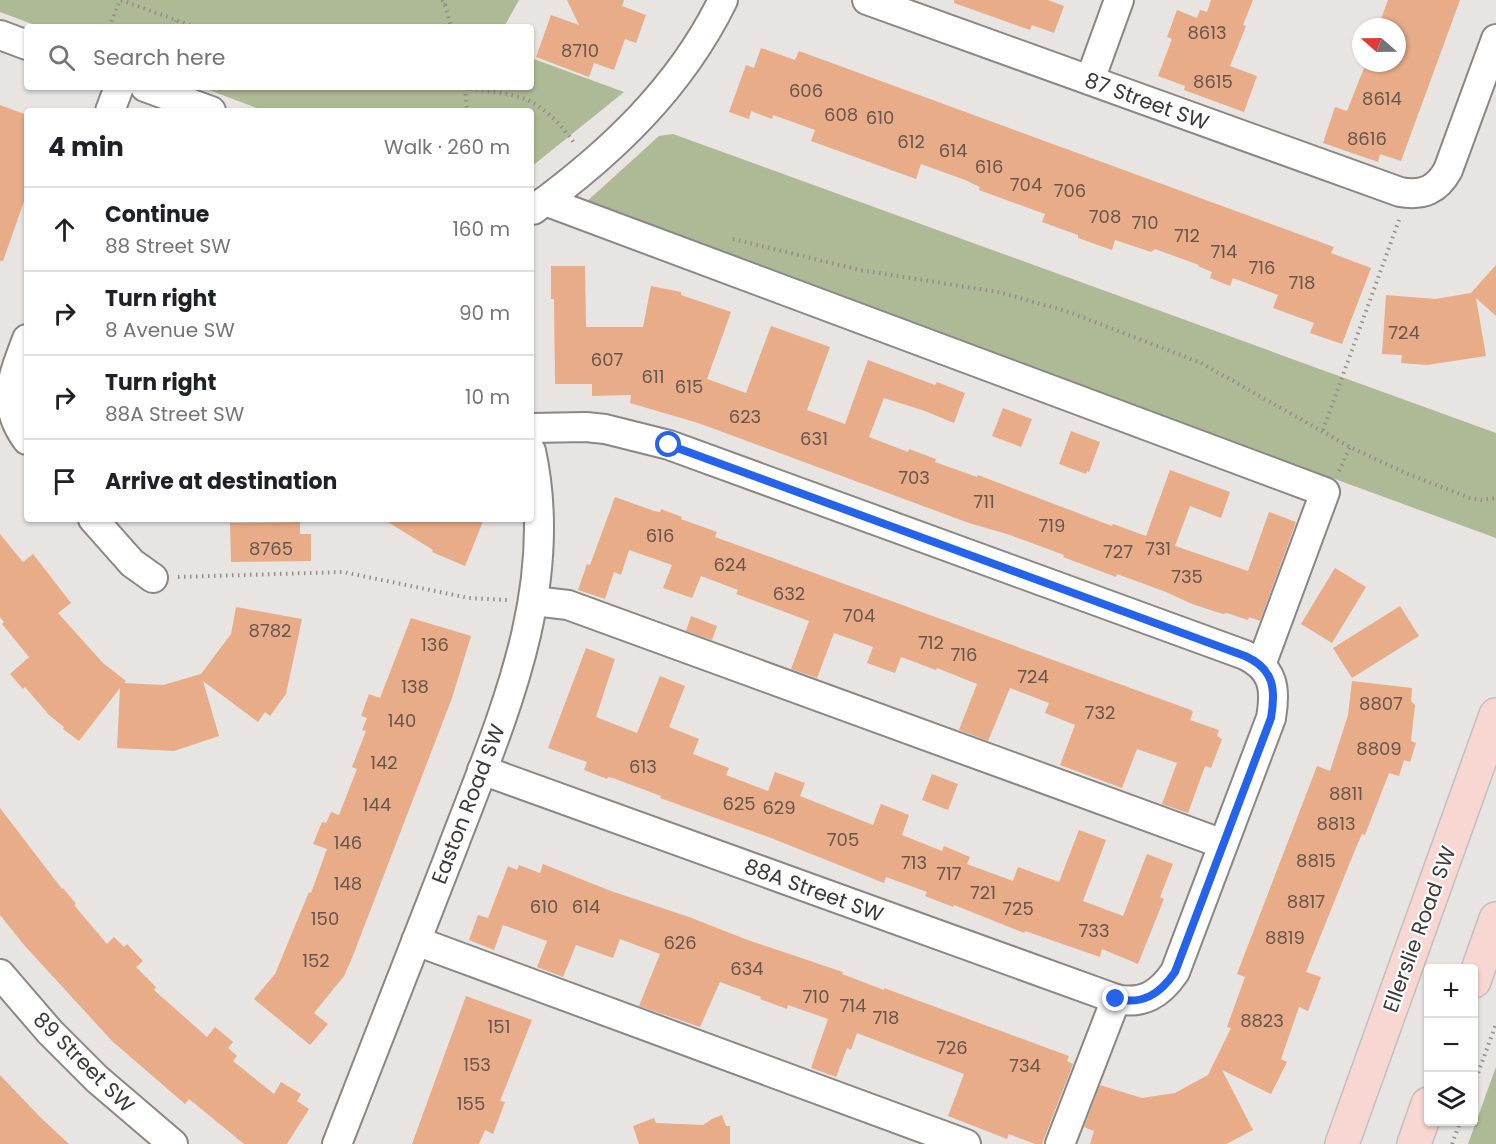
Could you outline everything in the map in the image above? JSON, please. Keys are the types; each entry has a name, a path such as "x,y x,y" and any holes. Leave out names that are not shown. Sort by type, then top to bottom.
{"main road":[{"name":"Ellerslie Road SW","path":"1342,1144 1496,714"},
{"path":"1478,968 1496,919"},
{"path":"1414,1144 1424,1115"}],"street":[{"path":"538,206 625,134 651,107 685,64 723,0"},
{"name":"87 Street SW","path":"867,0 920,9 1090,80 1400,192 1418,192"},
{"path":"1090,80 1119,0"},
{"path":"0,35 24,44"},
{"path":"1418,192 1442,180 1448,170 1496,39"},
{"path":"111,108 118,90"},
{"path":"153,90 203,108"},
{"path":"534,601 568,605 1223,844 1271,718 1274,701 1265,670 1325,492 538,206"},
{"path":"24,347 11,381 10,404 14,418 24,435"},
{"path":"534,428 605,429 669,445 1245,656 1265,670"},
{"name":"Easton Road SW","path":"337,1144 482,770 526,644 534,601 538,551 534,478"},
{"path":"96,522 132,563 153,578"},
{"name":"88A Street SW","path":"482,770 1128,1002 1148,998 1166,985 1175,972 1223,844"},
{"path":"416,941 966,1144"},
{"name":"89 Street SW","path":"0,974 50,1032 97,1079 173,1144"},
{"path":"1060,1144 1116,999"}],"path":[{"path":"110,24 120,0 186,24"},
{"path":"442,0 446,2 450,24"},
{"path":"465,90 467,108"},
{"path":"479,90 515,95 537,103 554,117 576,145"},
{"path":"1323,430 1418,192"},
{"path":"723,236 783,253 860,270 998,292 1069,312 1201,363 1378,461 1452,492 1481,500 1496,498"},
{"path":"153,578 343,572 469,598 534,601"},
{"path":"1478,1072 1496,1024"},
{"path":"1452,1144 1459,1126"}],"green space":[{"path":"0,0 519,0 506,24 32,24 0,12"},
{"path":"534,59 624,92 534,165 534,108 257,108 209,90 534,90"},
{"path":"673,134 1496,433 1496,538 584,204 659,136"},
{"path":"1496,1067 1496,1144 1468,1144 1475,1126 1478,1126 1478,1116"}],"building":[{"path":"567,0 624,0 622,6 646,15 636,43 625,39 614,70 594,63 589,77 536,57 551,15 579,25"},
{"path":"954,0 1048,0 1064,6 1054,33 1032,25 1030,30 954,3"},
{"path":"1211,0 1253,0 1243,25 1246,26 1230,66 1257,76 1244,112 1184,90 1185,86 1158,76 1172,39 1167,37 1177,10 1197,18 1200,10 1207,12"},
{"path":"1388,0 1460,0 1401,161 1380,154 1378,162 1323,143 1335,107 1347,111 1362,72 1406,72 1406,18 1381,18"},
{"path":"761,48 795,60 799,51 1334,247 1331,253 1371,268 1342,344 1310,333 1314,323 1273,308 1278,295 1233,278 1230,286 1210,278 1212,272 1199,265 1155,249 1151,252 1115,240 1112,250 1042,222 1045,214 979,190 980,187 965,180 921,164 916,179 811,141 815,130 773,115 772,119 751,111 749,119 729,112 746,65 754,68"},
{"path":"0,105 24,114 24,202 3,261 0,261"},
{"path":"1496,265 1496,316 1476,298 1486,356 1427,365 1401,363 1402,355 1382,354 1386,295 1435,299 1471,293"},
{"path":"551,266 585,266 586,327 643,327 651,286 681,292 681,295 731,312 707,379 746,393 771,326 830,347 807,410 845,424 868,360 935,385 937,382 965,393 954,423 884,398 869,437 908,452 909,449 936,459 935,462 977,477 978,475 1112,526 1113,524 1146,536 1170,470 1230,492 1221,518 1190,506 1175,546 1248,571 1269,512 1296,522 1260,621 1249,617 1248,620 1227,613 1223,614 1192,604 1117,574 1116,577 1010,535 969,523 698,423 630,403 631,395 592,396 592,384 555,384 554,299 551,299"},
{"path":"1003,408 1032,419 1021,447 992,436"},
{"path":"1071,431 1100,442 1089,472 1087,471 1086,474 1059,464"},
{"path":"615,497 654,511 660,512 661,509 717,532 715,537 1191,710 1193,712 1190,720 1219,730 1217,736 1222,739 1211,768 1205,766 1188,813 1162,804 1177,763 1137,749 1122,788 1060,765 1075,725 1045,713 1049,703 1010,688 988,741 959,730 977,684 937,668 936,670 901,657 895,673 867,663 873,647 834,633 817,678 791,669 809,621 736,594 738,590 701,576 692,598 663,588 672,565 629,550 621,575 614,572 605,599 578,590 587,564 590,565"},
{"path":"300,522 300,534 311,534 311,561 231,562 230,523"},
{"path":"388,522 483,522 465,566 432,552 433,550"},
{"path":"0,534 23,562 33,554 71,603 58,613 103,663 126,681 124,683 163,685 201,674 231,634 236,607 302,619 286,694 270,716 265,712 258,722 203,681 219,736 174,751 117,748 120,688 79,741 63,729 64,727 49,715 25,687 23,689 10,674 29,657 2,624 4,622 0,617"},
{"path":"1335,568 1366,587 1332,643 1301,624"},
{"path":"1400,606 1419,636 1352,678 1333,648"},
{"path":"691,616 717,626 712,640 686,631"},
{"path":"411,618 471,636 452,698 352,958 344,976 314,1013 328,1024 310,1045 254,999 275,974 309,892 311,893 327,849 313,844 322,822 326,823 331,812 339,815 357,769 352,767 366,731 362,730 367,718 361,716 369,694 380,698"},
{"path":"586,648 615,659 596,717 637,733 660,676 685,686 669,727 699,739 693,754 729,768 726,775 768,791 775,772 805,783 800,796 873,825 881,804 909,815 902,835 942,851 944,846 970,857 967,864 1013,881 1018,867 1059,882 1079,830 1106,840 1083,901 1123,916 1147,854 1173,864 1160,897 1164,899 1138,964 1102,949 1100,957 1025,931 1024,933 925,896 927,892 886,877 884,883 771,838 660,798 661,796 584,770 587,762 548,748"},
{"path":"1352,681 1412,688 1411,701 1415,705 1411,741 1416,743 1410,762 1404,760 1399,776 1389,773 1365,835 1362,834 1355,850 1306,972 1321,977 1308,1011 1299,1007 1281,1059 1287,1062 1271,1094 1222,1070 1253,1130 1226,1144 1090,1144 1094,1131 1084,1127 1100,1085 1142,1098 1175,1093 1208,1075 1231,1028 1227,1027 1245,977 1237,974 1317,766 1330,771 1348,715"},
{"path":"932,774 958,784 948,810 922,800"},
{"path":"0,808 76,904 74,905 107,944 114,937 124,947 127,944 143,961 136,967 156,987 154,990 207,1037 215,1027 233,1042 228,1048 237,1056 233,1061 274,1094 281,1082 301,1094 297,1101 309,1109 287,1144 244,1144 189,1099 185,1104 112,1041 25,946 0,915"},
{"path":"543,864 611,891 843,972 842,974 884,990 884,988 1069,1056 1067,1061 1073,1064 1042,1144 1035,1144 1009,1134 1007,1139 948,1116 964,1074 857,1033 851,1050 847,1048 836,1077 811,1068 828,1019 788,1005 787,1009 720,982 700,1027 639,1006 660,954 620,939 613,958 576,945 563,977 537,967 547,941 503,925 494,950 469,940 478,915 488,918 508,866 517,870 519,865 540,873"},
{"path":"466,996 532,1020 500,1101 505,1102 493,1134 485,1130 479,1144 412,1144"},
{"path":"0,1075 41,1118 69,1144 0,1144"},
{"path":"722,1115 726,1126 730,1126 730,1144 639,1144 633,1126 654,1118 656,1123 703,1125"}],"route":[{"path":"669,445 1254,659 1265,669 1273,687 1274,701 1271,718 1175,972 1166,985 1148,998 1128,1002 1116,999"}]}
